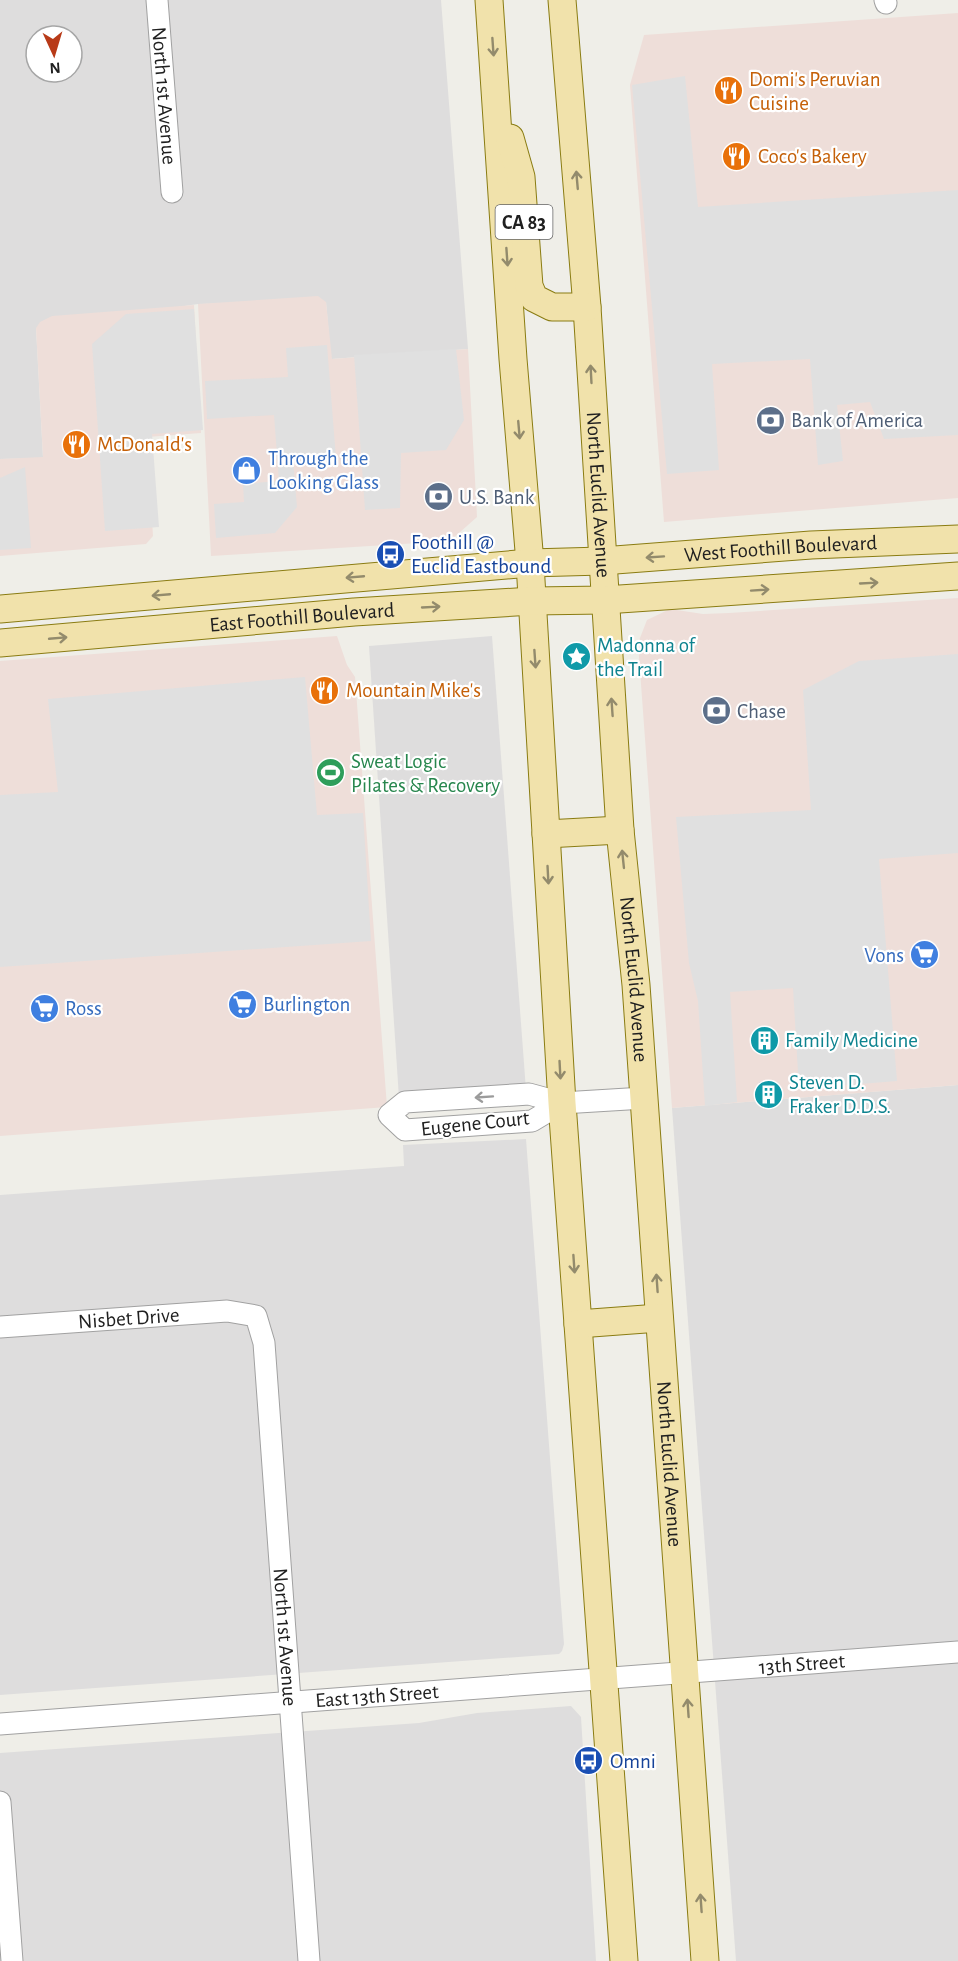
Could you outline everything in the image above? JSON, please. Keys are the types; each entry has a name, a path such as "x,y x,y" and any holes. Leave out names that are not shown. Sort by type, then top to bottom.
{"main road":[{"path":"489,0 513,359 530,563 562,1103 624,1961"},
{"name":"North Euclid Avenue","path":"562,0 587,307 620,830 636,985 705,1961"},
{"name":"CA 83","path":"496,94 521,177 529,286 534,298 552,307 587,307"},
{"name":"West Foothill Boulevard","path":"602,561 811,545 958,539"},
{"name":"East Foothill Boulevard","path":"0,609 530,563 602,561"},
{"name":"West Foothill Boulevard","path":"605,600 958,576"},
{"name":"East Foothill Boulevard","path":"0,643 348,612 532,601 605,600"},
{"path":"546,834 620,830"},
{"path":"578,1324 659,1318"}],"street":[{"name":"North 1st Avenue","path":"157,0 171,192"},
{"name":"Eugene Court","path":"562,1103 532,1121 405,1130 389,1115 405,1102 529,1094 562,1103 644,1098"},
{"name":"Nisbet Drive","path":"0,1327 227,1311 256,1316"},
{"name":"North 1st Avenue","path":"256,1316 264,1343 309,1961"},
{"name":"13th Street","path":"645,1676 958,1652"},
{"name":"East 13th Street","path":"0,1724 645,1676"},
{"path":"0,1802 12,1961"}],"shaded area":[{"path":"0,0 441,0 468,349 331,359 326,302 198,304 36,328 43,458 0,459"},
{"path":"958,13 958,498 664,522 630,85 644,35"},
{"path":"685,76 698,207 958,190 958,435 884,439 870,402 837,405 843,461 818,465 810,359 712,364 719,470 667,474 632,85"},
{"path":"318,296 326,302 332,359 468,349 477,517 450,541 211,556 198,304"},
{"path":"194,305 201,433 147,437 153,536 146,544 0,556 0,459 43,457 36,328 40,322 52,316"},
{"path":"194,309 203,430 152,434 159,527 105,531 92,344 126,314"},
{"path":"327,345 336,458 293,461 297,507 275,533 216,538 214,504 244,502 243,484 279,481 274,415 207,419 205,381 288,377 286,348"},
{"path":"456,349 464,420 446,450 401,453 400,508 365,510 354,355"},
{"path":"25,467 31,548 0,550 0,478"},
{"path":"958,598 958,1085 672,1108 638,643 647,620 670,609 703,614"},
{"path":"337,636 347,665 355,677 387,1107 0,1136 0,661"},
{"path":"492,636 526,1090 399,1098 369,646"},
{"path":"958,654 958,853 879,859 897,1081 799,1089 793,988 730,992 737,1102 705,1106 698,1001 689,963 676,817 811,810 803,690 859,661"},
{"path":"305,677 317,815 363,813 371,941 0,967 0,795 58,792 48,699"},
{"path":"958,1085 958,1961 736,1961 672,1108"},
{"path":"526,1139 564,1644 562,1651 559,1654 0,1695 0,1195 404,1166 403,1145"},
{"path":"571,1706 581,1717 596,1961 0,1961 0,1753 419,1723 477,1713"}],"place":[{"name":"Domi's Peruvian Cuisine","path":"728,91"},
{"name":"Coco's Bakery","path":"737,156"},
{"name":"Bank of America","path":"770,420"},
{"name":"McDonald's","path":"76,444"},
{"name":"Through the Looking Glass","path":"247,470"},
{"name":"U.S. Bank","path":"438,497"},
{"name":"Foothill @ Euclid Eastbound","path":"390,554"},
{"name":"Madonna of the Trail","path":"576,657"},
{"name":"Mountain Mike's","path":"325,690"},
{"name":"Chase","path":"716,711"},
{"name":"Sweat Logic Pilates & Recovery","path":"330,773"},
{"name":"Vons","path":"925,955"},
{"name":"Burlington","path":"242,1004"},
{"name":"Ross","path":"44,1008"},
{"name":"Family Medicine","path":"764,1040"},
{"name":"Steven D. Fraker D.D.S.","path":"768,1094"},
{"name":"Omni","path":"589,1761"}]}
